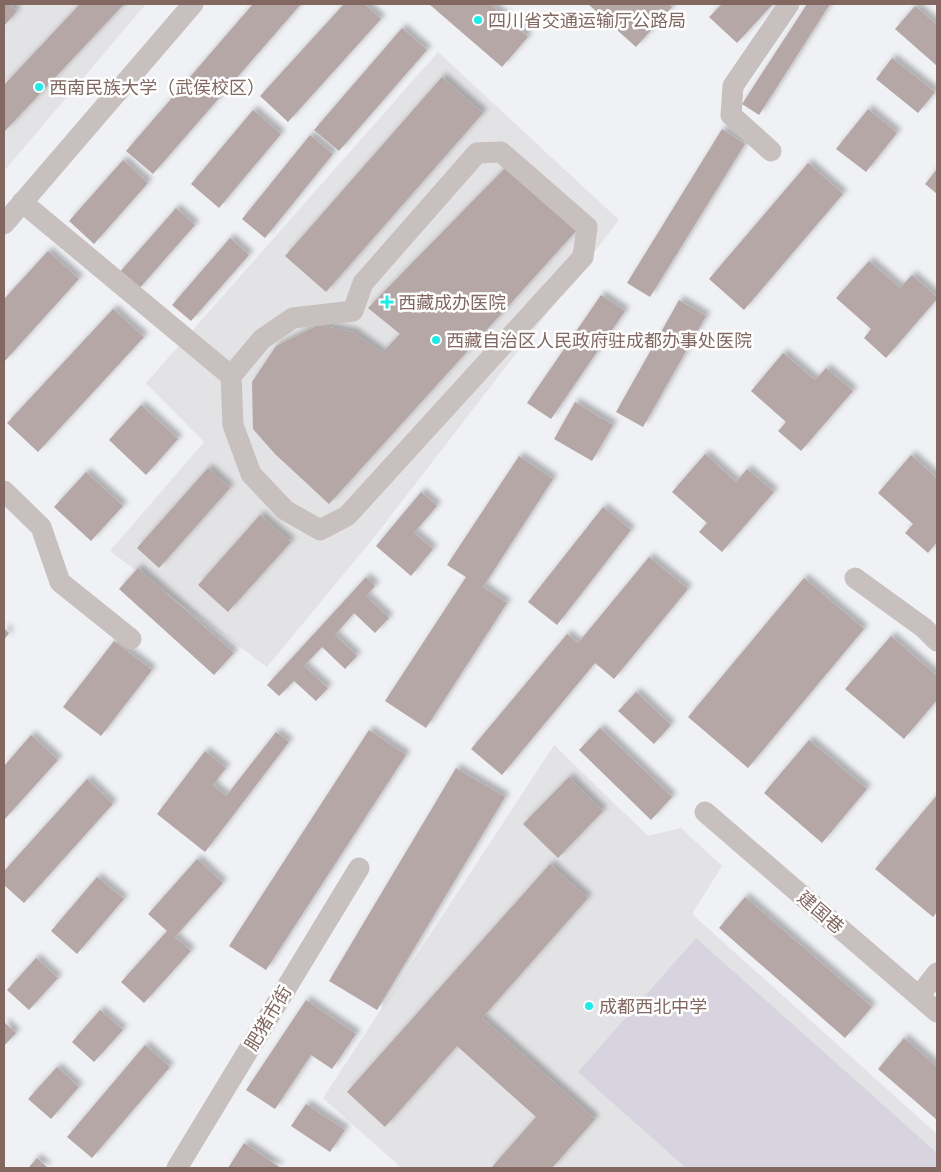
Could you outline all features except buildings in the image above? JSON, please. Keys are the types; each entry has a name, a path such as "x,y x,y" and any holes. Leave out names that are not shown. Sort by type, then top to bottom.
{"street":[{"path":"4,224 194,4"},
{"path":"771,151 731,115 733,86 789,4"},
{"path":"22,202 231,376 233,425 251,474 285,510 320,530 347,516 583,256 587,227 501,152 477,153 363,283 353,311 293,318 262,338 231,376"},
{"path":"4,491 41,527 60,582 131,640"},
{"path":"855,578 924,628 937,641"},
{"name":"建国巷","path":"705,812 937,1012"},
{"name":"肥猪市街","path":"177,1168 359,868"},
{"path":"919,996 937,973"}],"shaded area":[{"name":"西南民族大学（武侯校区）","path":"4,4 146,4 4,171"},
{"name":"西藏成办医院","path":"438,52 619,220 376,535 267,667 110,551 204,442 146,383"},
{"name":"成都西北中学","path":"554,745 648,836 681,828 722,866 692,914 937,1134 937,1168 400,1168 323,1098"},
{"path":"696,938 937,1153 937,1168 686,1168 578,1072"}],"place":[{"name":"四川省交通运输厅公路局","path":"478,20"},
{"name":"西南民族大学（武侯校区）","path":"39,87"},
{"name":"西藏成办医院","path":"387,302"},
{"name":"西藏自治区人民政府驻成都办事处医院","path":"436,340"},
{"name":"成都西北中学","path":"589,1006"}]}
